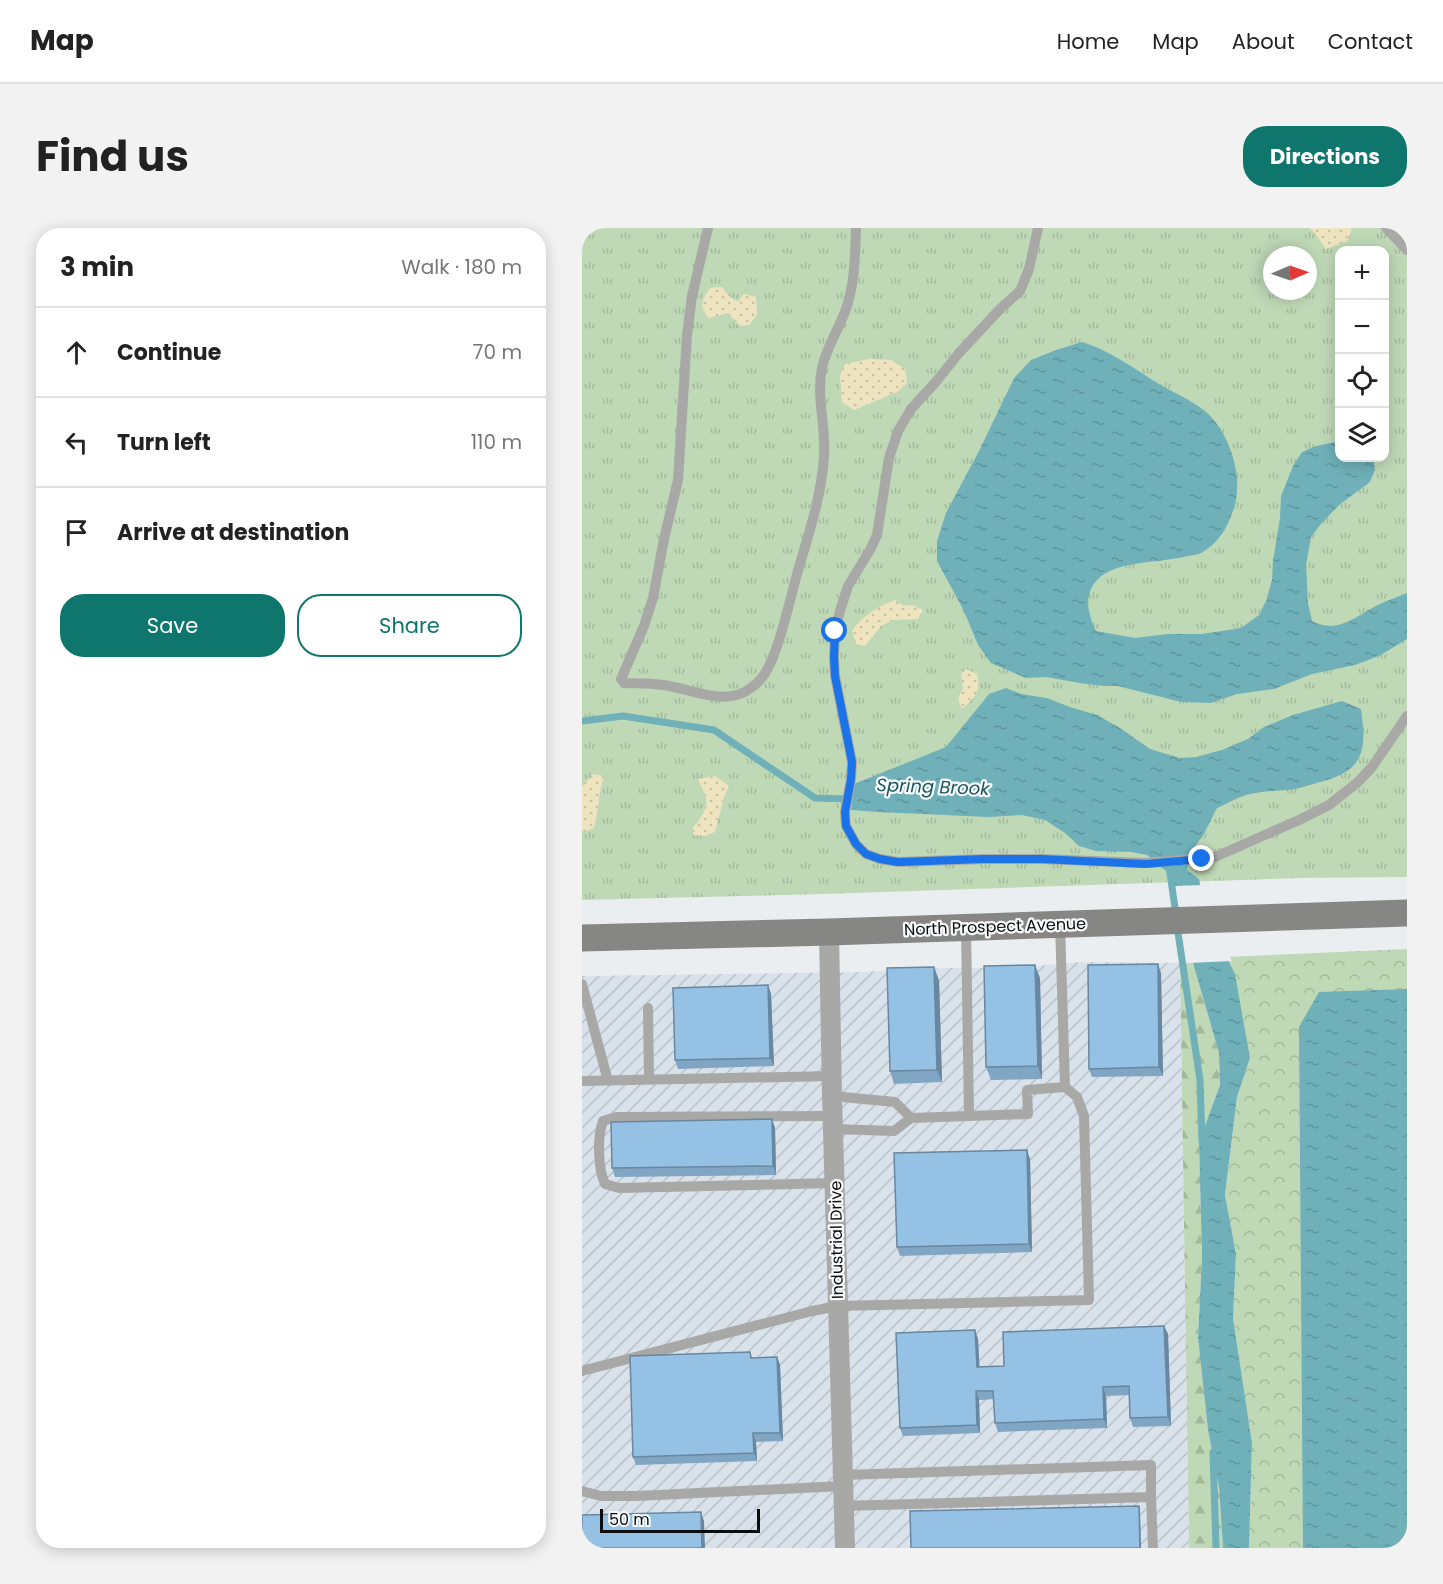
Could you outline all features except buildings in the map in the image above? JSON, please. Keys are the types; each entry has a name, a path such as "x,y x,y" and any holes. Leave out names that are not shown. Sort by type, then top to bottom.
{"main road":[{"name":"North Prospect Avenue","path":"582,938 1407,913"}],"street":[{"name":"Industrial Drive","path":"829,932 845,1548"}],"lane":[{"path":"708,228 692,296 687,335 678,480 653,598 644,626 621,679 624,683 670,686 722,697 738,696 753,687 764,676 771,662 788,608 822,477 825,455 820,382 822,367 847,308 852,287 856,228"},
{"path":"1038,228 1029,268 1020,291 959,353 912,409 898,431 884,480 877,535 848,585 840,611 835,631 835,676 852,762 845,812 846,826 856,844 866,854 898,862 1041,859 1146,864 1215,857 1329,805 1358,782 1372,767 1407,716"},
{"path":"1386,228 1407,250"},
{"path":"1060,924 1065,1087"},
{"path":"966,927 969,1116"},
{"path":"582,984 608,1081"},
{"path":"648,1008 649,1080"},
{"path":"582,1081 832,1076"},
{"path":"582,1371 838,1306 1089,1300 1084,1116 1077,1097 1065,1087 1027,1090 1028,1114 911,1118 894,1131 833,1114"},
{"path":"835,1184 619,1188 605,1184 601,1175 599,1130 603,1121 616,1117 833,1114 896,1102 911,1118"},
{"path":"582,1491 602,1496 637,1496 843,1480 1151,1464 1153,1548"},
{"path":"843,1506 1151,1497"}],"shaded area":[{"path":"1081,962 1180,963 1189,1548 582,1548 582,976 1014,968"}],"green space":[{"path":"582,228 1407,228 1407,877 1299,878 582,900"},
{"path":"1407,949 1407,1548 1249,1548 1252,1443 1233,1318 1236,1254 1225,1195 1237,1097 1250,1058 1227,957"},
{"path":"1180,963 1193,963 1219,1053 1220,1085 1199,1142 1202,1256 1198,1338 1208,1430 1219,1487 1223,1548 1189,1548"}],"sand":[{"path":"1309,228 1352,228 1348,241 1326,249"},
{"path":"722,287 738,302 744,294 756,297 757,315 749,325 740,326 728,313 709,318 703,310 702,303 710,288"},
{"path":"869,359 891,360 905,369 907,383 897,392 854,410 842,402 840,376 845,364"},
{"path":"895,600 904,606 913,605 923,610 918,619 893,620 881,626 865,646 856,644 852,631 861,620 871,612"},
{"path":"966,669 977,674 978,685 974,697 962,709 958,699 963,688 961,674"},
{"path":"593,774 604,776 594,828 584,832 582,829 582,787"},
{"path":"715,776 729,786 715,832 705,836 693,835 693,828 703,814 706,804 705,794 698,779"}],"water":[{"path":"1082,342 1101,349 1193,402 1214,420 1222,431 1236,471 1237,485 1233,511 1221,535 1207,549 1196,555 1127,565 1097,580 1088,599 1096,631 1135,638 1168,634 1202,634 1241,628 1259,615 1272,580 1281,496 1293,466 1302,452 1335,442 1335,462 1374,462 1375,470 1370,482 1339,505 1311,537 1306,565 1308,603 1312,621 1322,625 1339,625 1407,593 1407,639 1379,656 1355,665 1312,674 1274,689 1237,694 1211,703 1181,702 1118,686 1046,677 1026,678 991,663 978,645 964,611 937,561 937,541 946,513 1014,378 1031,360"},
{"path":"1006,688 1021,694 1047,698 1097,715 1150,749 1180,758 1196,757 1222,750 1248,739 1264,727 1293,715 1342,701 1361,709 1362,748 1354,765 1346,772 1296,789 1246,795 1217,808 1204,834 1189,855 1187,870 1199,879 1207,918 1235,974 1250,1058 1237,1097 1225,1195 1236,1254 1233,1318 1252,1443 1249,1548 1223,1548 1219,1487 1208,1430 1198,1338 1202,1256 1199,1142 1220,1085 1219,1053 1193,963 1172,876 1147,855 1096,851 1079,846 1065,833 1045,820 1022,815 989,817 851,810 854,784 946,747 989,694"},
{"path":"1407,989 1407,1548 1303,1548 1299,1027 1319,992"}],"pier":[{"path":"1203,885 1210,917 1232,961 1190,963 1171,886"}],"waterway":[{"name":"Spring Brook","path":"582,721 623,716 714,730 815,798 849,799"},
{"path":"1169,866 1176,915"},
{"path":"1177,926 1200,1080 1202,1141"},
{"path":"1213,1452 1216,1548"}],"route":[{"path":"835,631 835,676 852,762 845,812 846,826 856,844 866,854 898,862 1041,859 1146,864 1202,859"}]}
